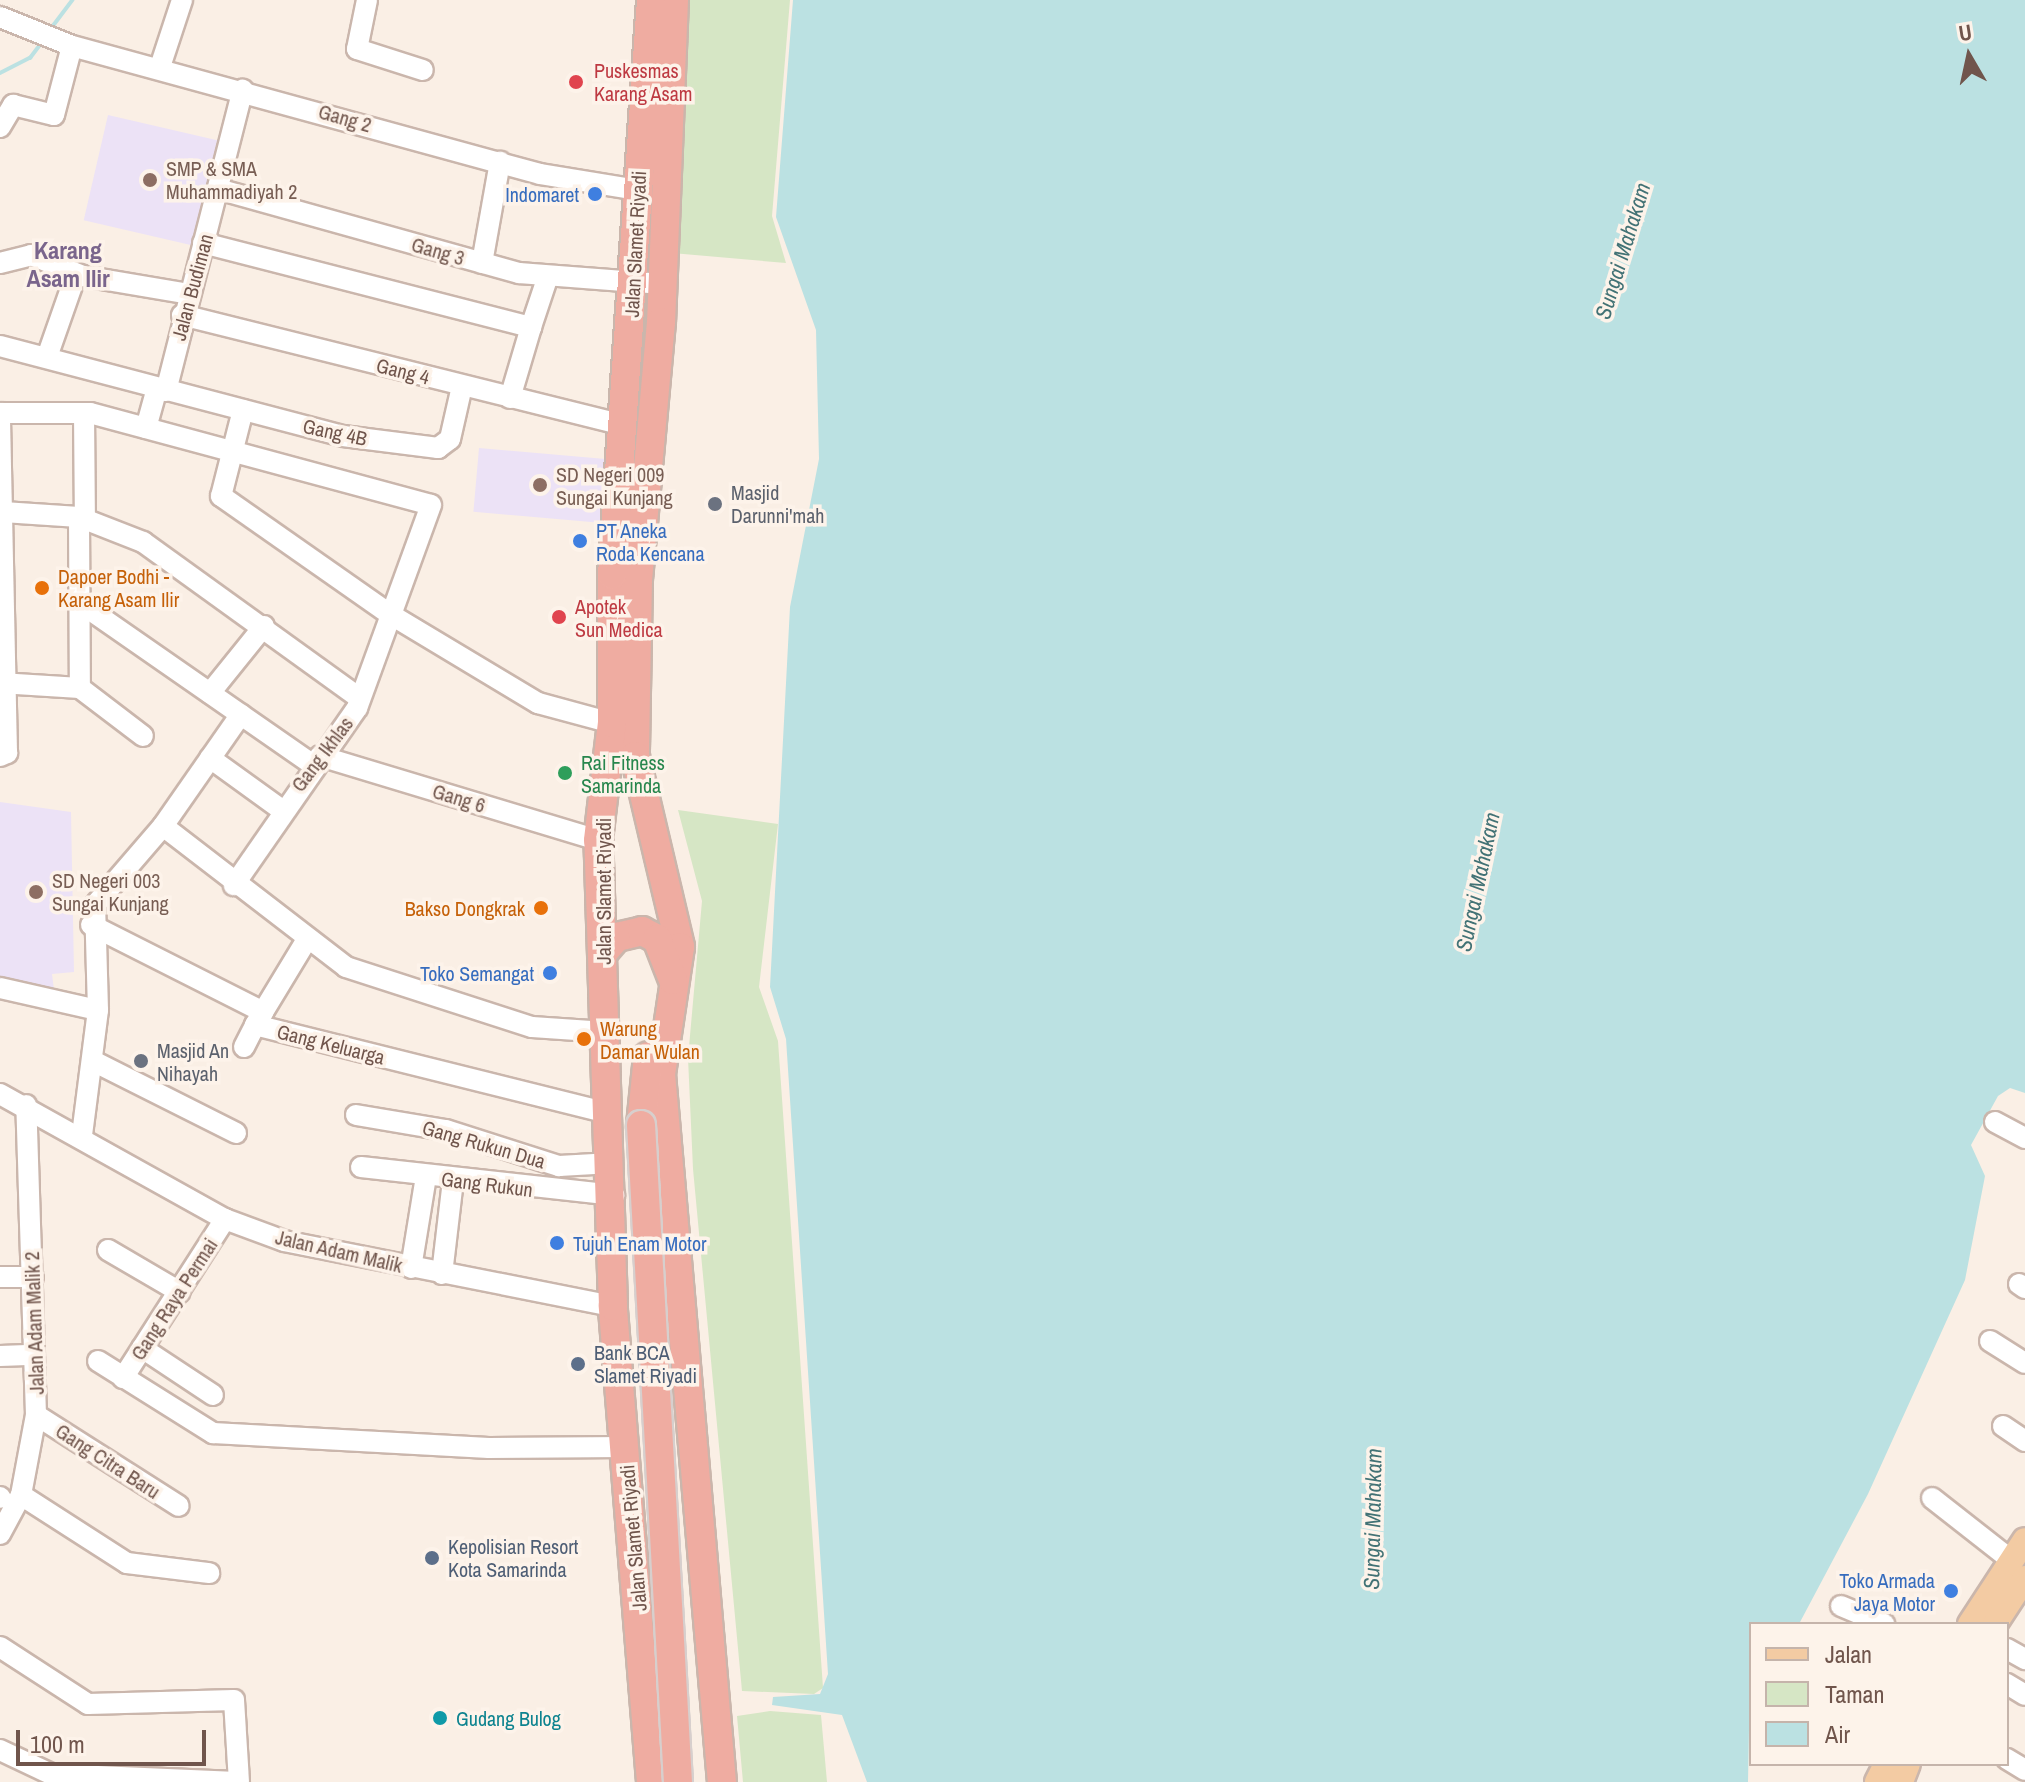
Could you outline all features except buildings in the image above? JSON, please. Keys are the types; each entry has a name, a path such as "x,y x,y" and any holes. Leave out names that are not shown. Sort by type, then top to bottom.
{"highway":[{"name":"Jalan Slamet Riyadi","path":"651,0 612,575 612,723 598,840 614,1195 613,1306 651,1782"},
{"name":"Jalan Slamet Riyadi","path":"674,0 661,322 638,578 635,756 678,925 674,985 661,1074 722,1782"},
{"path":"631,316 661,322"},
{"path":"602,954 632,931 651,935 674,985"},
{"name":"Jalan Slamet Riyadi","path":"674,985 653,1029 641,1125 678,1782"},
{"path":"641,1628 671,1637 690,1613 682,1445 691,1409"}],"main road":[{"path":"1972,1622 2020,1575"},
{"path":"1996,1622 2020,1575"}],"street":[{"path":"160,67 182,0"},
{"path":"367,0 358,50 423,70"},
{"name":"Gang 2","path":"0,17 53,39 500,162 638,190"},
{"path":"0,127 13,105 54,115 53,39"},
{"name":"Jalan Budiman","path":"146,428 189,294 243,90"},
{"path":"482,263 500,162"},
{"name":"Gang 3","path":"218,189 547,279 663,284"},
{"path":"203,243 531,327"},
{"path":"4,264 31,255 76,274 189,294"},
{"path":"47,357 76,274"},
{"path":"510,398 547,279"},
{"name":"Gang 4","path":"182,315 624,425"},
{"name":"Gang 4B","path":"0,346 343,436 438,448 450,439 462,386"},
{"path":"243,410 221,496 388,613 538,703 612,723"},
{"path":"0,756 7,753 2,684 0,413 84,413 231,454"},
{"path":"80,688 84,413"},
{"name":"Gang Ikhlas","path":"231,454 431,505 388,613 359,698 234,885"},
{"path":"1,500 82,519 143,542 264,626 359,698"},
{"name":"Gang 6","path":"83,605 241,714 316,760 598,840"},
{"path":"210,693 264,626"},
{"path":"2,684 80,688 143,736"},
{"path":"82,1135 98,1010 91,925 95,905 163,826 241,714"},
{"path":"210,758 282,810"},
{"path":"163,826 306,941 346,967 532,1027 606,1032"},
{"name":"Gang Keluarga","path":"91,925 259,1019 609,1113"},
{"path":"244,1047 306,941"},
{"path":"0,988 98,1010"},
{"path":"93,1061 236,1133"},
{"name":"Jalan Adam Malik","path":"0,1094 82,1135 225,1219 284,1241 613,1306"},
{"name":"Jalan Adam Malik 2","path":"0,1534 36,1415 26,1105"},
{"name":"Gang Rukun Dua","path":"356,1115 446,1130 559,1166 612,1163"},
{"path":"1995,1122 2025,1138"},
{"name":"Gang Rukun","path":"361,1167 453,1180 614,1195"},
{"path":"411,1268 426,1176"},
{"path":"442,1274 453,1180"},
{"name":"Gang Raya Permai","path":"123,1378 225,1219"},
{"path":"108,1250 180,1292"},
{"path":"0,1277 33,1277"},
{"path":"1990,1341 2025,1363"},
{"path":"142,1348 213,1395"},
{"path":"0,1356 34,1355"},
{"path":"98,1361 213,1433 489,1448 626,1447"},
{"name":"Gang Citra Baru","path":"36,1415 179,1506"},
{"path":"2003,1426 2025,1441"},
{"path":"1932,1498 2020,1575"},
{"path":"8,1500 127,1563 209,1573"},
{"path":"1841,1606 1879,1622"},
{"path":"0,1647 88,1704 234,1700 238,1782 51,1774 0,1750"}],"shaded area":[{"name":"SMP & SMA Muhammadiyah 2","path":"108,115 217,140 193,245 84,220"},
{"name":"SD Negeri 009 Sungai Kunjang","path":"479,448 606,459 600,523 473,512"},
{"name":"SD Negeri 003 Sungai Kunjang","path":"0,802 71,812 74,972 52,974 54,990 0,984"}],"green space":[{"path":"683,0 790,0 772,216 786,263 672,253"},
{"path":"678,810 778,824 759,987 778,1041 823,1688 814,1694 742,1691 693,1169 688,1058 702,901"},
{"path":"770,1711 821,1715 827,1782 743,1782 737,1716"}],"water":[{"name":"Sungai Mahakam","path":"793,0 2025,0 2025,1093 2010,1088 1998,1096 1971,1145 1985,1176 1965,1280 1868,1494 1800,1622 1749,1622 1748,1782 867,1782 842,1715 772,1705 773,1697 820,1694 828,1674 786,1039 770,987 790,607 819,459 816,330 776,217"}],"waterway":[{"path":"49,31 72,0"},
{"path":"0,73 30,58 42,42"}],"place":[{"name":"Puskesmas Karang Asam","path":"576,82"},
{"name":"SMP & SMA Muhammadiyah 2","path":"150,180"},
{"name":"Indomaret","path":"595,194"},
{"name":"SD Negeri 009 Sungai Kunjang","path":"540,485"},
{"name":"Masjid Darunni'mah","path":"715,504"},
{"name":"PT Aneka Roda Kencana","path":"580,541"},
{"name":"Dapoer Bodhi - Karang Asam Ilir","path":"42,588"},
{"name":"Apotek Sun Medica","path":"559,617"},
{"name":"Rai Fitness Samarinda","path":"565,773"},
{"name":"SD Negeri 003 Sungai Kunjang","path":"36,892"},
{"name":"Bakso Dongkrak","path":"541,908"},
{"name":"Toko Semangat","path":"550,973"},
{"name":"Warung Damar Wulan","path":"584,1039"},
{"name":"Masjid An Nihayah","path":"141,1061"},
{"name":"Tujuh Enam Motor","path":"557,1243"},
{"name":"Bank BCA Slamet Riyadi","path":"578,1364"},
{"name":"Kepolisian Resort Kota Samarinda","path":"432,1558"},
{"name":"Toko Armada Jaya Motor","path":"1951,1591"},
{"name":"Gudang Bulog","path":"440,1718"}],"district":[{"name":"Karang Asam Ilir","path":"68,265"}]}
